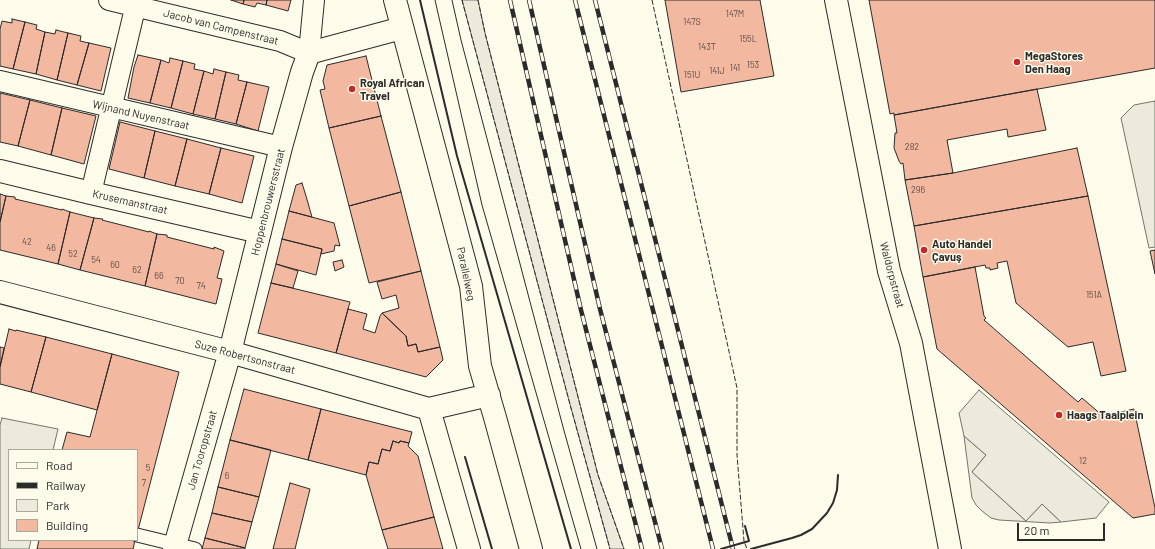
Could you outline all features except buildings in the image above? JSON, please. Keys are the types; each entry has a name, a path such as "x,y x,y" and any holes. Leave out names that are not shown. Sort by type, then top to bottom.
{"street":[{"name":"Jacob van Campenstraat","path":"109,0 136,3 280,41 309,53"},
{"path":"314,0 309,53 402,28"},
{"name":"Parallelweg","path":"395,0 471,286 480,366 531,549"},
{"name":"Waldorpstraat","path":"836,0 888,271 911,343 950,549"},
{"path":"91,193 136,3"},
{"name":"Hoppenbrouwersstraat","path":"230,352 281,147 302,72 309,53"},
{"name":"Wijnand Nuyenstraat","path":"0,81 281,147"},
{"name":"Krusemanstraat","path":"0,171 260,232"},
{"name":"Suze Robertsonstraat","path":"0,292 230,352 429,409 489,396"},
{"name":"Jan Tooropstraat","path":"181,548 230,352"},
{"path":"429,409 469,549"}],"lane":[{"path":"138,535 181,548"}],"green space":[{"path":"462,0 478,0 485,33 598,475 624,549 610,549"},
{"path":"2,418 58,429 53,449 8,449 8,541 31,541 29,549 0,549 0,425"},
{"path":"964,436 986,455 972,472 1026,521 1042,504 1061,522 1050,523 999,520 991,518 982,511 972,498"}],"shaded area":[{"path":"1155,101 1155,247 1149,248 1121,118 1134,105"},
{"path":"979,390 1109,502 1096,518 1061,522 1042,504 1026,521 972,472 986,455 964,436 959,413"}],"tram line":[{"path":"435,0 482,205 581,549"},
{"path":"452,0 461,40 563,427 597,549"}],"railway":[{"path":"510,0 581,310 642,549"},
{"path":"529,0 600,309 662,549"},
{"path":"575,0 713,549"},
{"path":"595,0 733,549"}],"fence":[{"path":"462,0 610,549"},
{"path":"478,0 485,33 598,475 624,549"},
{"path":"652,0 737,388 737,455 744,541 747,549"}],"wall":[{"path":"420,0 457,156 571,549"},
{"path":"465,457 492,549"},
{"path":"751,549 792,538 812,529 827,513 833,503 837,490 838,475"},
{"path":"721,549 749,541 745,526"}],"place":[{"name":"MegaStores Den Haag","path":"1017,62"},
{"name":"Royal African Travel","path":"352,89"},
{"name":"Auto Handel Çavuş","path":"924,250"},
{"name":"Haags Taalplein","path":"1059,415"}]}
